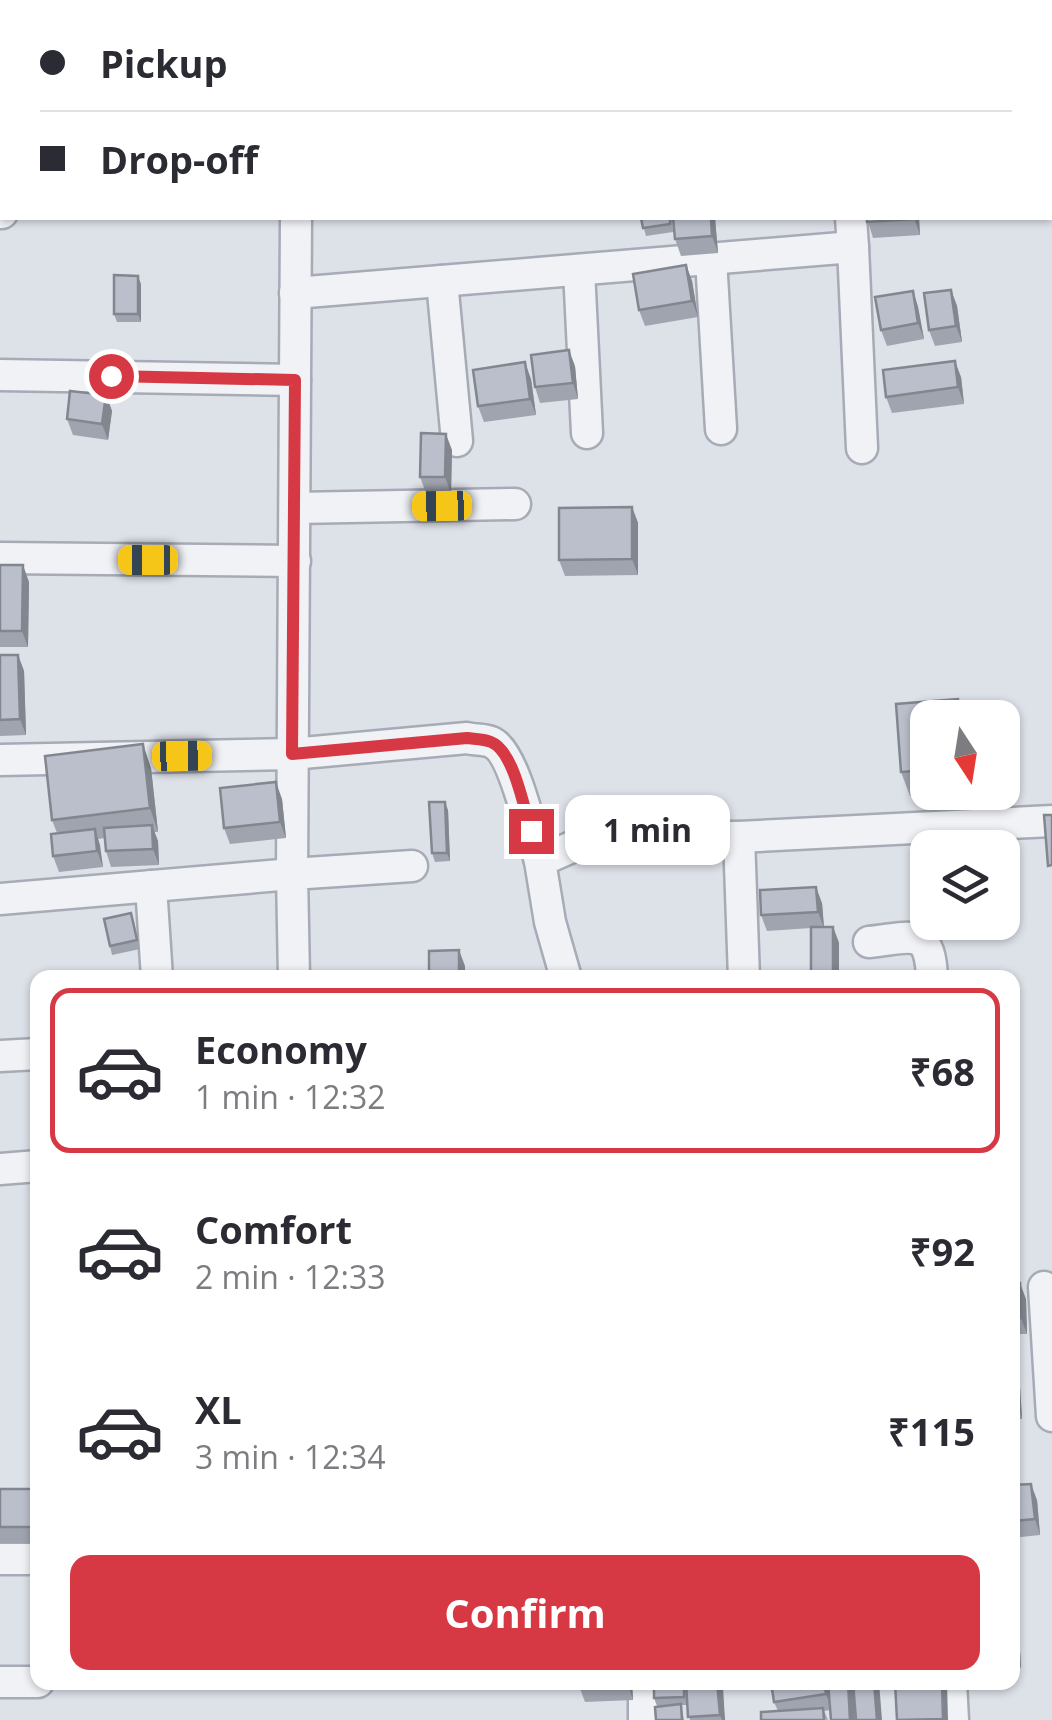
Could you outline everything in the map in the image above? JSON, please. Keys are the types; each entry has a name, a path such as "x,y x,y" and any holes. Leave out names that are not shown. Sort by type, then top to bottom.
{"street":[{"path":"294,970 296,220"},
{"path":"296,293 711,259 852,232 862,448"},
{"path":"711,259 721,429"},
{"path":"580,270 587,433"},
{"path":"442,281 456,440"},
{"path":"0,375 295,380"},
{"path":"295,508 515,504"},
{"path":"0,558 296,561"},
{"path":"0,760 292,754 467,738 494,742 513,771 540,861 550,922 564,970"},
{"path":"540,861 574,846 645,836 739,837 1052,820"},
{"path":"739,837 744,970"},
{"path":"0,899 412,866"},
{"path":"151,886 156,970"},
{"path":"869,942 910,938 922,941 928,946 932,970"},
{"path":"0,1056 30,1054"},
{"path":"0,1169 30,1167"},
{"path":"1044,1287 1052,1416"},
{"path":"0,1559 30,1559"},
{"path":"0,1682 30,1682"},
{"path":"644,1690 644,1720"},
{"path":"952,1690 953,1720"}],"building":[{"path":"641,220 670,220 670,224 643,228"},
{"path":"673,220 711,220 712,236 675,239"},
{"path":"686,265 692,301 639,310 633,274"},
{"path":"114,275 138,276 138,314 114,314"},
{"path":"951,290 956,326 929,330 924,293"},
{"path":"913,291 918,323 881,330 875,297"},
{"path":"569,350 573,383 535,387 531,355"},
{"path":"955,361 958,387 886,397 883,370"},
{"path":"525,362 530,399 478,406 473,370"},
{"path":"70,391 106,395 102,424 67,419"},
{"path":"421,433 446,434 445,477 420,477"},
{"path":"632,507 632,559 559,560 559,508"},
{"path":"0,565 23,565 22,631 0,631"},
{"path":"0,655 18,655 20,719 0,720"},
{"path":"910,703 910,771 901,772 896,704"},
{"path":"143,744 150,808 52,820 45,756"},
{"path":"276,782 280,822 224,828 220,788"},
{"path":"429,802 445,802 447,853 432,853"},
{"path":"1044,815 1052,815 1052,865 1048,866"},
{"path":"152,825 153,849 106,851 104,828"},
{"path":"95,829 97,851 53,856 51,834"},
{"path":"816,887 818,912 761,915 760,890"},
{"path":"131,913 137,940 110,946 104,919"},
{"path":"811,927 833,927 833,970 811,970"},
{"path":"459,950 459,970 429,970 429,951"},
{"path":"1031,1484 1035,1519 1020,1520 1020,1485"},
{"path":"0,1489 30,1489 30,1527 0,1527"},
{"path":"654,1690 684,1690 684,1697 654,1698"},
{"path":"686,1690 718,1690 720,1715 688,1717"},
{"path":"772,1690 825,1690 826,1694 774,1702"},
{"path":"829,1690 848,1690 850,1720 831,1720"},
{"path":"854,1690 875,1690 877,1720 856,1720"},
{"path":"895,1690 942,1690 943,1719 897,1720"},
{"path":"681,1704 682,1720 656,1720 655,1707"},
{"path":"823,1708 824,1720 761,1720 761,1712"}],"route":[{"path":"111,376 295,380 292,754 467,738 494,742 513,771 531,831"}]}
